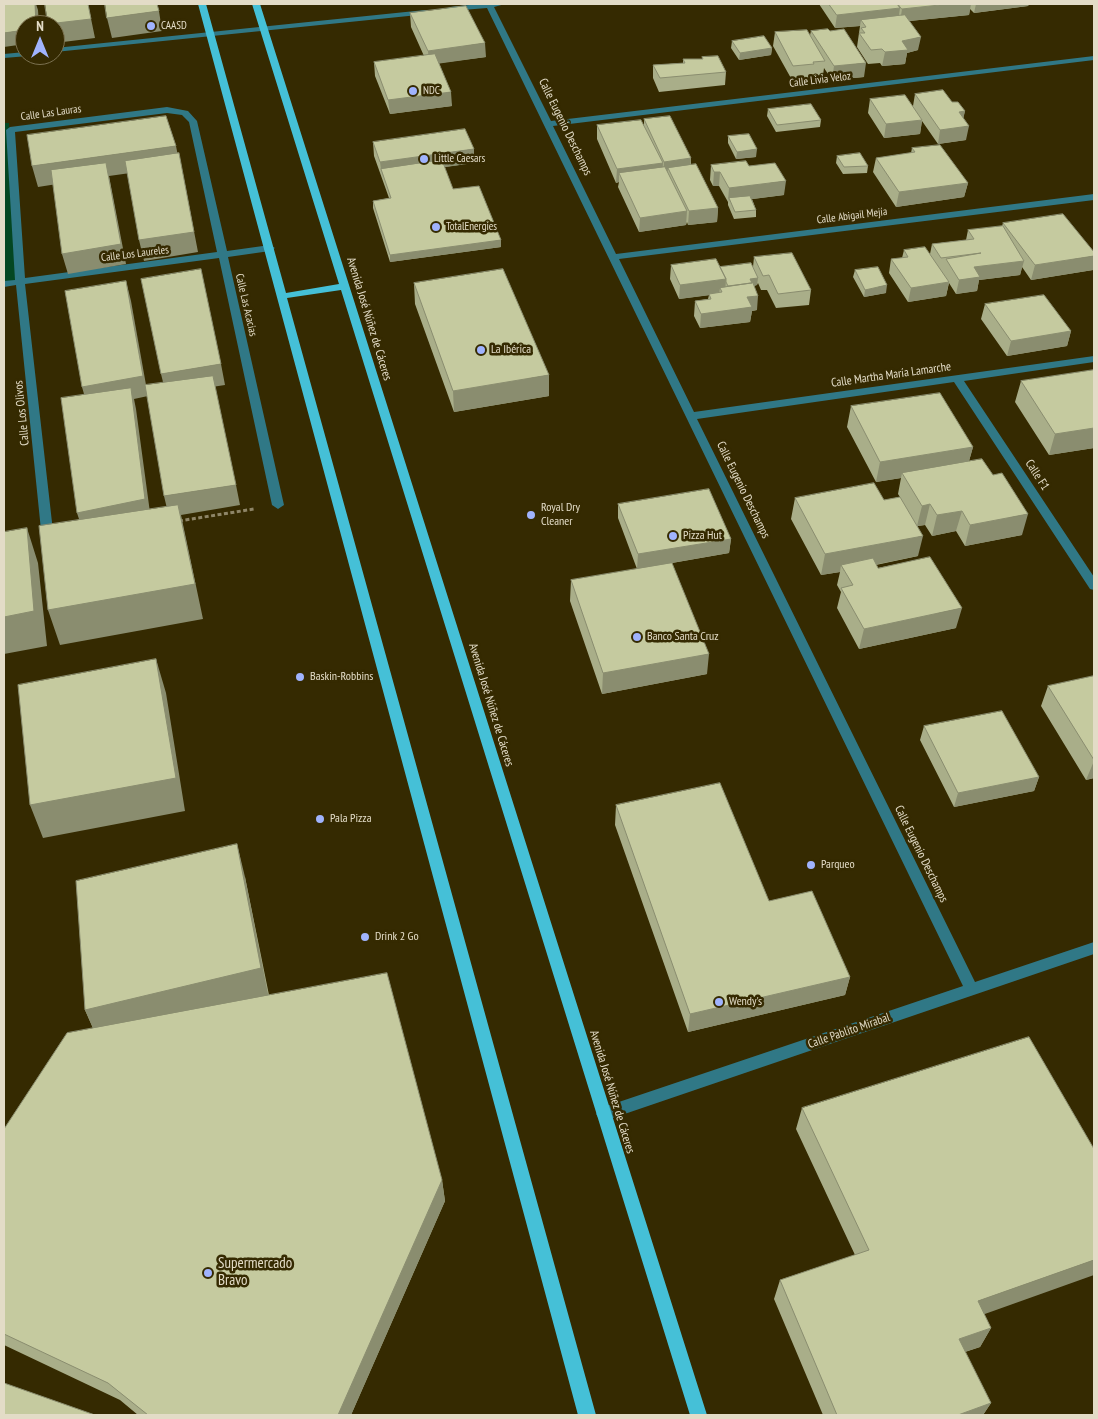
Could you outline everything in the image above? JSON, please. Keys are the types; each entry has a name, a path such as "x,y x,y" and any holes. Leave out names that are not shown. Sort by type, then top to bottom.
{"main road":[{"path":"202,4 588,1415"},
{"name":"Avenida José Núñez de Cáceres","path":"256,4 699,1415"},
{"path":"282,296 345,286"}],"street":[{"path":"440,10 493,4"},
{"name":"Calle Eugenio Deschamps","path":"493,4 548,124 972,990"},
{"path":"65,49 431,11"},
{"name":"Calle Livia Veloz","path":"548,124 1094,58"},
{"name":"Calle Las Lauras","path":"20,280 10,130 166,110 185,113"},
{"name":"Calle Las Acacias","path":"185,113 192,121 278,505"},
{"name":"Calle Abigail Mejía","path":"613,257 1094,197"},
{"name":"Calle Los Laureles","path":"4,284 20,280 270,248"},
{"name":"Calle Los Olivos","path":"20,280 48,543"},
{"name":"Calle Martha María Lamarche","path":"691,416 1094,359"},
{"name":"Calle F1","path":"957,378 1094,586"},
{"name":"Calle Pablito Mirabal","path":"604,1114 1094,948"}],"path":[{"path":"173,522 278,505"}],"green space":[{"path":"4,123 9,123 17,281 4,284"}],"building":[{"path":"4,4 35,4 36,15 15,15 15,31 4,33"},
{"path":"45,4 88,4 91,19 65,22 65,15 47,15"},
{"path":"105,4 157,4 159,11 107,18"},
{"path":"829,4 897,4 900,8 837,15"},
{"path":"898,4 949,4 902,9"},
{"path":"466,6 485,43 428,51 410,13"},
{"path":"905,15 921,37 902,41 908,50 885,52 882,49 871,50 859,33 865,33 861,28 866,27 861,20"},
{"path":"828,29 830,31 844,29 866,63 834,66 811,31"},
{"path":"807,30 825,61 793,66 775,32"},
{"path":"764,36 772,48 740,53 732,41"},
{"name":"NDC","path":"435,54 451,92 388,100 374,62"},
{"path":"718,56 726,72 660,78 653,65 685,63 683,59 703,59 702,57"},
{"path":"943,90 952,102 958,102 965,111 959,112 969,126 940,130 915,94"},
{"path":"905,95 922,120 886,124 870,99"},
{"path":"811,104 821,120 777,125 768,109"},
{"path":"166,116 176,146 32,166 27,135"},
{"path":"670,116 691,158 664,162 644,119"},
{"path":"641,120 663,163 617,169 597,125"},
{"path":"465,129 474,149 380,162 373,142"},
{"path":"749,134 757,149 737,152 728,136"},
{"path":"940,145 968,183 899,192 876,158 915,152 912,148"},
{"path":"179,153 194,232 139,240 125,161"},
{"path":"860,153 868,166 844,167 837,156"},
{"name":"TotalEnergies","path":"442,160 453,189 479,186 501,240 390,255 373,201 391,198 381,169"},
{"path":"746,161 749,166 775,163 786,181 729,188 720,172 714,172 711,165"},
{"path":"106,163 121,244 62,254 51,170"},
{"path":"696,164 718,208 689,211 668,168"},
{"path":"665,167 687,211 640,218 619,173"},
{"path":"750,196 756,210 735,212 729,198"},
{"path":"1063,214 1094,252 1094,256 1035,265 1003,223"},
{"path":"1003,226 1024,261 974,267 980,277 959,280 946,259 981,253 941,258 932,244 974,239 968,230"},
{"path":"925,247 949,282 911,288 891,259 908,257 904,250"},
{"path":"792,253 811,290 778,294 769,275 763,276 754,257"},
{"path":"716,259 726,279 680,285 671,265"},
{"path":"751,263 758,278 750,279 752,283 728,286 720,267"},
{"path":"878,267 887,285 865,290 855,270"},
{"path":"201,269 221,364 161,374 141,279"},
{"name":"La Ibérica","path":"503,269 549,375 453,391 414,283"},
{"path":"126,281 143,376 82,387 65,291"},
{"path":"753,283 758,296 747,297 752,307 701,314 695,301 711,299 709,294 722,292 720,288"},
{"path":"1044,295 1071,331 1011,341 985,304"},
{"path":"1094,370 1094,428 1055,434 1021,381"},
{"path":"213,376 236,485 164,496 145,385"},
{"path":"131,388 145,499 77,513 61,398"},
{"path":"940,393 973,447 880,462 851,406"},
{"path":"982,459 993,475 1002,473 1028,514 970,525 962,511 937,515 930,504 922,506 902,473"},
{"path":"874,483 884,500 900,497 923,536 825,554 795,498"},
{"name":"Pizza Hut","path":"709,489 731,539 638,554 618,504"},
{"path":"178,505 195,584 48,610 39,526"},
{"path":"27,528 34,611 4,617 4,532"},
{"path":"930,557 962,608 864,629 841,588 853,585 841,565 873,558 878,568"},
{"name":"Banco Santa Cruz","path":"672,563 709,654 603,673 571,580"},
{"path":"156,659 176,778 30,805 18,685"},
{"path":"1094,676 1094,760 1048,686"},
{"path":"1002,711 1039,777 958,793 924,726"},
{"path":"720,783 769,901 812,891 850,977 690,1014 616,805"},
{"path":"237,844 261,968 85,1010 76,881"},
{"name":"Supermercado Bravo","path":"387,973 442,1180 338,1415 148,1415 108,1383 4,1334 4,1129 67,1033"},
{"path":"1029,1037 1094,1149 1094,1260 978,1301 991,1328 959,1339 991,1403 958,1415 837,1415 780,1280 869,1250 802,1108"},
{"path":"4,1383 95,1415 4,1415"}],"place":[{"name":"CAASD","path":"151,26"},
{"name":"NDC","path":"413,91"},
{"name":"Little Caesars","path":"424,159"},
{"name":"TotalEnergies","path":"436,227"},
{"name":"La Ibérica","path":"481,350"},
{"name":"Royal Dry Cleaner","path":"531,515"},
{"name":"Pizza Hut","path":"673,536"},
{"name":"Banco Santa Cruz","path":"637,637"},
{"name":"Baskin-Robbins","path":"300,677"},
{"name":"Pala Pizza","path":"320,819"},
{"name":"Parqueo","path":"811,865"},
{"name":"Drink 2 Go","path":"365,937"},
{"name":"Wendy's","path":"719,1002"},
{"name":"Supermercado Bravo","path":"208,1273"}]}
